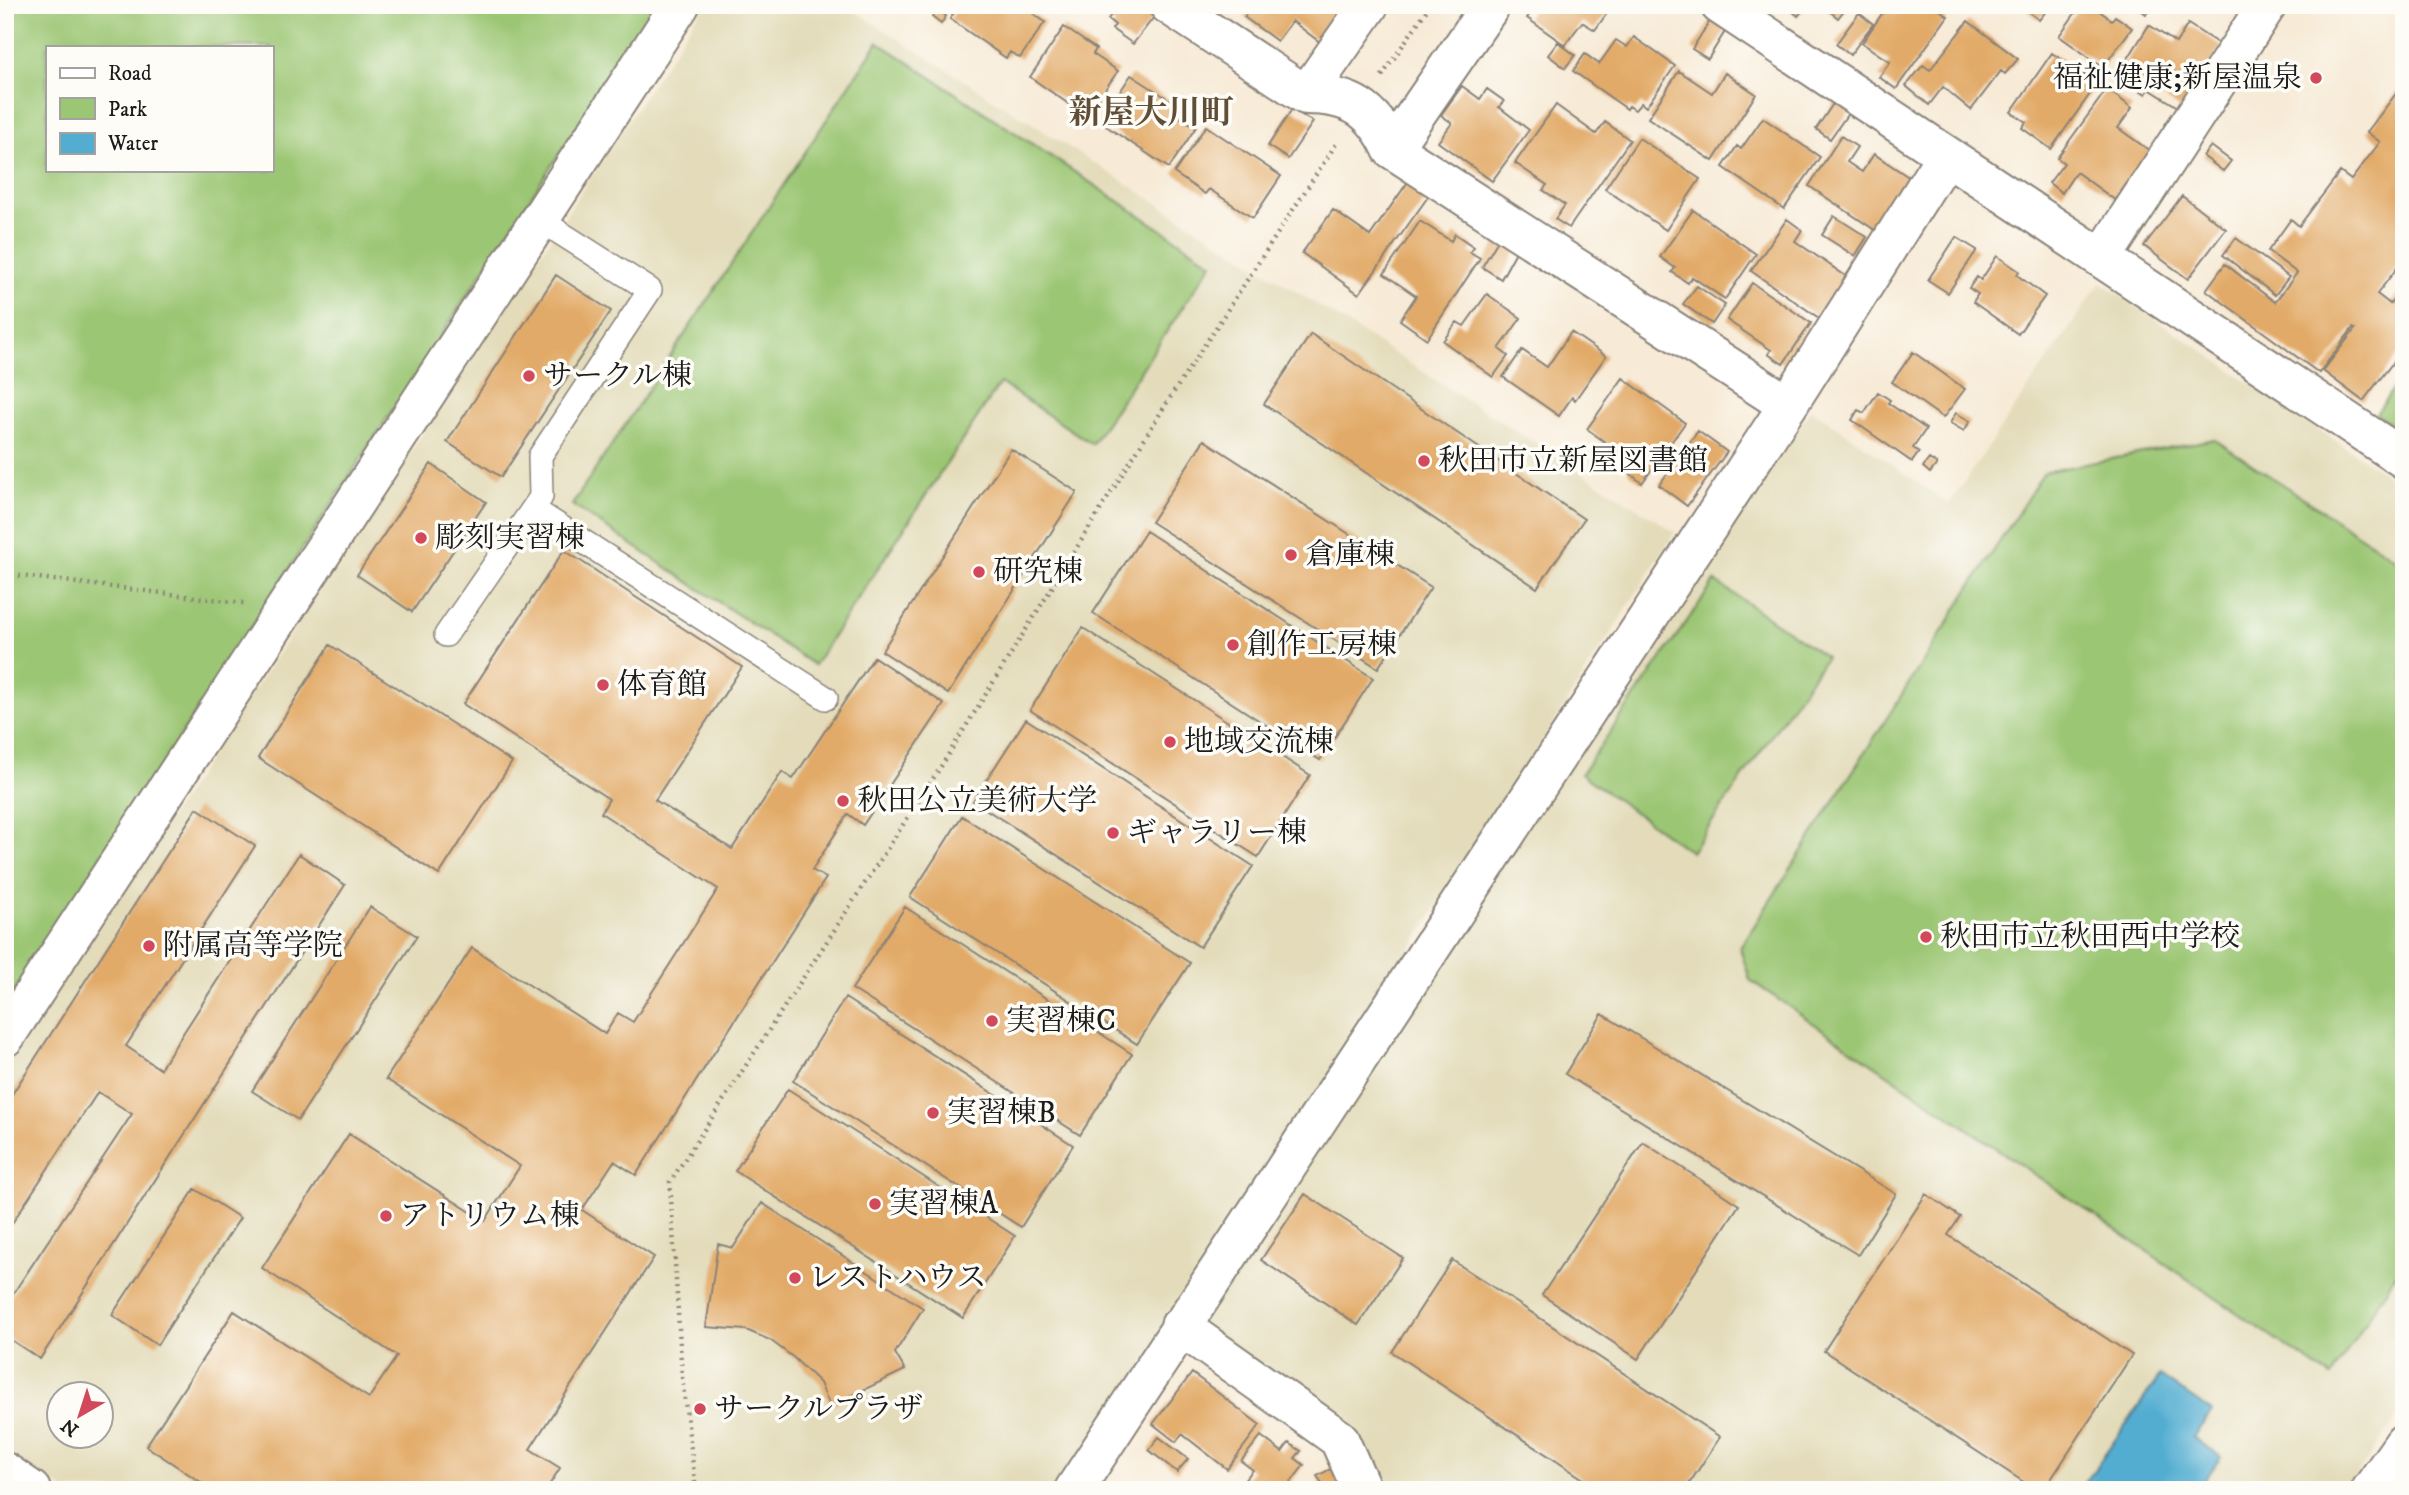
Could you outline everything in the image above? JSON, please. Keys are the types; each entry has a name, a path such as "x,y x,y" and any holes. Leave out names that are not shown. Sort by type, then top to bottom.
{"street":[{"path":"5,1037 680,5"},
{"path":"1169,5 1306,95 1329,95 1361,107 1382,128 1392,149 1788,405"},
{"path":"1306,95 1369,5"},
{"path":"1392,149 1491,5"},
{"path":"1720,5 2404,459"},
{"path":"2102,258 2259,8"},
{"path":"1074,1490 1788,405 1946,155"},
{"path":"1180,1326 1339,1439 1362,1490"},
{"path":"2371,1490 2404,1443"},
{"path":"5,1472 31,1490"}],"lane":[{"path":"446,635 541,497 540,456 650,290 540,220"},
{"path":"533,509 826,698"}],"path":[{"path":"695,1490 682,1377 670,1182 940,768 1166,404 1430,5"},
{"path":"5,574 287,608"}],"shaded area":[{"name":"秋田公立美術大学","path":"704,5 845,5 1675,532 1067,1490 65,1490 5,1451 5,1069"},
{"name":"秋田市立秋田西中学校","path":"2101,282 2404,487 2404,1408 2346,1490 1362,1490 1339,1439 1180,1326 1811,409 1949,504"}],"green space":[{"path":"5,5 656,5 5,1006"},
{"path":"878,42 1212,263 1092,444 1000,383 814,665 572,505"},
{"path":"2404,372 2404,432 2376,414"},
{"path":"2214,439 2404,565 2404,1261 2331,1377 1750,980 1740,948 2044,472"},
{"path":"1715,581 1826,657 1691,852 1581,774"}],"water":[{"path":"2160,1376 2212,1412 2193,1437 2221,1457 2198,1490 2080,1490"}],"building":[{"path":"959,5 1021,5 1045,22 1020,58 1010,52 1006,58 950,19"},
{"path":"1118,5 1137,5 1154,17 1133,44 1112,29 1115,25 1108,19"},
{"path":"1253,5 1349,5 1321,43 1292,21 1277,41 1244,17"},
{"path":"1536,5 1613,5 1595,30 1582,22 1565,45 1527,18"},
{"path":"1785,5 1807,5 1798,16"},
{"path":"1822,5 1848,5 1838,18"},
{"path":"1888,5 1933,5 1948,16 1896,89 1879,77 1890,62 1862,43"},
{"path":"2020,5 2051,5 2039,20"},
{"path":"2081,5 2091,5 2112,20 2115,16 2132,28 2103,67 2059,36"},
{"path":"2135,5 2153,5 2146,14"},
{"path":"937,9 946,16 941,24 932,17"},
{"path":"1859,13 1873,24 1850,55 1836,44"},
{"path":"1713,16 1729,25 1708,59 1692,49"},
{"path":"1968,21 2018,59 2005,74 2001,71 1971,110 1943,87 1929,105 1906,86 1923,65 1930,70"},
{"path":"2188,24 2222,46 2181,109 2149,89 2146,94 2117,76 2149,25 2176,43"},
{"path":"1064,27 1096,49 1093,54 1118,71 1086,116 1030,77"},
{"path":"1634,37 1675,66 1646,107 1641,103 1635,110 1629,106 1627,109 1573,71 1585,54 1599,64 1616,40 1627,47"},
{"path":"1558,42 1575,55 1565,68 1548,55"},
{"path":"2052,53 2097,84 2051,149 2022,128 2026,122 2011,112"},
{"path":"1679,71 1712,93 1725,73 1756,94 1713,161 1648,118"},
{"path":"1131,75 1184,109 1179,117 1196,127 1169,168 1100,122"},
{"path":"2404,83 2404,259 2377,294 2390,304 2404,285 2404,348 2363,401 2323,371 2355,329 2353,328 2319,373 2206,290 2225,264 2275,302 2297,273 2268,251 2291,219 2299,226 2340,172 2351,180 2380,142 2367,132"},
{"path":"1462,86 1480,99 1487,89 1504,101 1499,107 1529,130 1492,181 1438,142 1452,123 1441,115"},
{"path":"2107,89 2132,108 2118,128 2150,151 2115,200 2076,172 2062,193 2049,183 2064,163 2057,158"},
{"path":"1839,95 1854,105 1830,139 1816,129"},
{"path":"1556,105 1596,134 1605,122 1630,140 1569,228 1555,219 1565,205 1543,190 1547,185 1515,163"},
{"path":"1292,109 1313,122 1288,159 1268,146"},
{"path":"1763,118 1820,157 1784,209 1723,167 1737,146 1741,149"},
{"path":"1206,126 1281,176 1253,218 1209,189 1205,194 1174,173"},
{"path":"1841,136 1857,147 1847,162 1862,172 1874,154 1910,178 1875,230 1809,186"},
{"path":"1639,138 1700,179 1666,230 1605,189"},
{"path":"2211,146 2231,161 2223,171 2203,156"},
{"path":"1410,179 1430,194 1359,294 1302,253 1333,210 1370,236"},
{"path":"2182,196 2226,229 2188,279 2144,246"},
{"path":"1693,210 1756,254 1725,299 1692,277 1688,283 1672,272 1675,268 1660,257"},
{"path":"1834,216 1867,237 1855,256 1822,235"},
{"path":"1787,219 1802,230 1795,241 1847,277 1819,318 1751,271"},
{"path":"1420,221 1451,241 1455,234 1474,247 1470,252 1480,258 1427,339 1400,320 1416,296 1384,274"},
{"path":"1500,237 1518,248 1501,279 1482,267"},
{"path":"1956,237 1977,250 1948,293 1928,280"},
{"path":"2236,238 2289,277 2275,295 2223,255"},
{"path":"1997,256 2019,271 2017,275 2045,296 2018,334 1973,302 1978,294 1969,288 1977,277 1981,280"},
{"name":"サークル棟","path":"556,275 611,311 501,477 447,442"},
{"path":"1752,283 1811,323 1783,364 1768,354 1771,350 1727,320"},
{"path":"1697,286 1725,305 1712,324 1683,304"},
{"path":"1487,294 1521,318 1499,349 1508,356 1493,377 1443,341 1457,322 1464,326"},
{"path":"1571,332 1606,356 1575,400 1572,397 1559,416 1503,377 1522,350 1547,367"},
{"name":"秋田市立新屋図書館","path":"1311,334 1584,519 1537,588 1264,404"},
{"path":"1913,352 1965,389 1943,418 1892,382"},
{"path":"1623,378 1685,423 1642,483 1628,472 1634,463 1587,429"},
{"path":"1878,392 1890,400 1888,403 1926,429 1913,448 1919,452 1912,462 1852,420 1858,410 1864,413"},
{"path":"1956,413 1970,421 1964,431 1950,423"},
{"path":"1698,431 1727,452 1687,506 1659,485"},
{"name":"倉庫棟","path":"1204,440 1431,587 1378,668 1151,522"},
{"name":"研究棟","path":"1011,449 1077,492 948,694 882,651"},
{"path":"1929,459 1937,464 1930,473 1923,467"},
{"name":"彫刻実習棟","path":"431,464 486,502 412,612 357,575"},
{"name":"創作工房棟","path":"1146,531 1373,678 1320,760 1093,613"},
{"name":"アトリウム棟","path":"564,550 742,667 655,800 732,849 782,772 793,779 874,657 944,704 863,825 848,814 812,870 826,878 636,1175 614,1161 582,1210 654,1257 530,1449 560,1468 546,1490 213,1490 146,1446 234,1311 369,1398 397,1356 262,1268 349,1134 485,1221 520,1166 386,1079 472,948 605,1034 618,1013 633,1022 718,889 601,813 609,799 463,704"},
{"name":"地域交流棟","path":"1083,628 1310,775 1258,857 1030,710"},
{"path":"330,645 512,762 439,875 258,758"},
{"name":"ギャラリー棟","path":"1026,719 1253,866 1200,947 973,801"},
{"path":"197,808 255,846 126,1046 160,1069 299,854 345,885 40,1359 5,1336 5,1306 132,1114 98,1092 5,1234 5,1105"},
{"path":"962,816 1190,963 1137,1044 910,897"},
{"path":"370,907 417,936 298,1120 252,1091"},
{"name":"実習棟C","path":"905,907 1132,1054 1080,1135 852,989"},
{"name":"実習棟B","path":"845,998 1073,1145 1021,1227 793,1081"},
{"path":"1602,1014 1896,1194 1858,1255 1565,1074"},
{"name":"実習棟A","path":"788,1089 1015,1236 963,1318 735,1171"},
{"path":"1643,1142 1739,1205 1638,1359 1542,1295"},
{"path":"195,1189 240,1218 157,1345 112,1315"},
{"path":"1305,1194 1403,1258 1358,1325 1261,1260"},
{"path":"1926,1194 1960,1217 1948,1235 2132,1355 2044,1490 2036,1490 1824,1351"},
{"name":"レストハウス","path":"762,1203 923,1308 895,1353 905,1370 830,1406 820,1383 770,1340 746,1330 706,1327 718,1244 733,1248"},
{"path":"1452,1260 1720,1437 1685,1490 1600,1490 1392,1352"},
{"path":"1192,1373 1260,1425 1227,1469 1182,1434 1176,1442 1153,1424"},
{"path":"1261,1436 1282,1452 1289,1443 1301,1451 1295,1458 1304,1465 1285,1490 1251,1490 1242,1483 1253,1470 1241,1461"},
{"path":"1159,1437 1188,1459 1177,1472 1149,1450"},
{"path":"1336,1466 1348,1490 1309,1490 1322,1483 1317,1476"}],"place":[{"name":"福祉健康;新屋温泉","path":"2316,78"},
{"name":"サークル棟","path":"529,376"},
{"name":"秋田市立新屋図書館","path":"1424,461"},
{"name":"彫刻実習棟","path":"421,538"},
{"name":"倉庫棟","path":"1291,555"},
{"name":"研究棟","path":"979,572"},
{"name":"創作工房棟","path":"1233,645"},
{"name":"体育館","path":"603,685"},
{"name":"地域交流棟","path":"1170,742"},
{"name":"秋田公立美術大学","path":"843,801"},
{"name":"ギャラリー棟","path":"1113,833"},
{"name":"秋田市立秋田西中学校","path":"1926,937"},
{"name":"附属高等学院","path":"149,946"},
{"name":"実習棟C","path":"992,1021"},
{"name":"実習棟B","path":"933,1113"},
{"name":"実習棟A","path":"875,1204"},
{"name":"アトリウム棟","path":"386,1216"},
{"name":"レストハウス","path":"795,1278"},
{"name":"サークルプラザ","path":"700,1409"}],"district":[{"name":"新屋大川町","path":"1151,113"}]}
